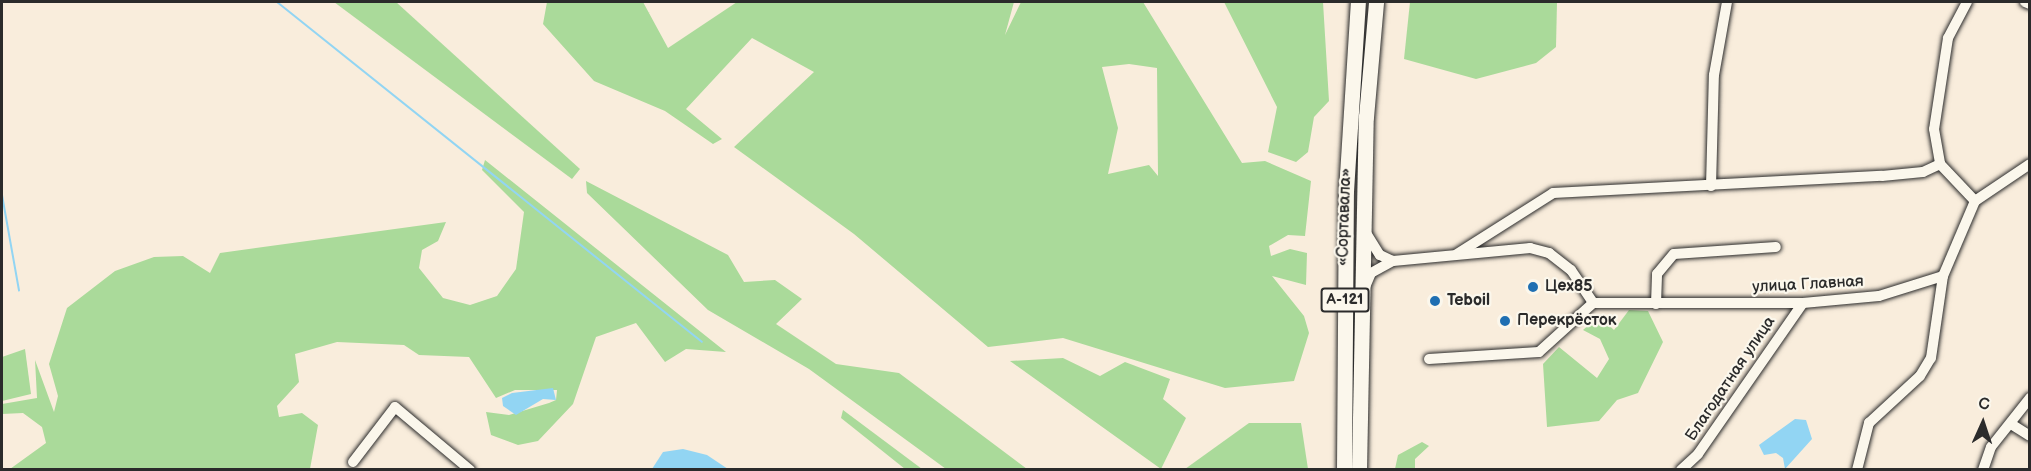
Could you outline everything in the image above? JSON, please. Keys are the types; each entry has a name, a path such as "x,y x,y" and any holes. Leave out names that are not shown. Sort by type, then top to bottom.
{"highway":[{"name":"«Сортавала»","path":"1344,470 1347,191 1358,2"},
{"name":"«Сортавала»","path":"1359,470 1364,211 1376,2"}],"street":[{"path":"1711,186 1714,75 1727,2"},
{"path":"2025,2 2030,4"},
{"path":"1964,3 1948,38 1937,92 1934,129 1940,164 1975,201"},
{"path":"1454,256 1553,193 1711,186 1923,172 1940,164"},
{"path":"1857,470 1869,423 1920,376 1931,358 1943,276 1975,201 2030,164"},
{"path":"1364,211 1370,244 1393,261"},
{"path":"1656,304 1657,274 1674,254 1776,247"},
{"path":"1361,307 1371,273 1393,261 1530,248 1549,253 1571,270 1593,303 1539,352 1429,359"},
{"name":"улица Главная","path":"1593,303 1803,303 1878,296 1943,276"},
{"name":"Благодатная улица","path":"1681,470 1698,454 1803,303"},
{"path":"1983,470 1991,447 2030,398"},
{"path":"353,462 395,407 470,470"},
{"path":"2011,424 2030,436"}],"green space":[{"path":"334,2 396,2 580,169 572,179"},
{"path":"547,2 643,2 668,48 737,2 1014,2 1005,35 1021,2 1143,2 1242,163 1265,161 1311,181 1305,236 1288,235 1269,246 1271,256 1290,249 1307,253 1306,285 1272,276 1304,316 1309,333 1294,381 1225,388 1063,338 988,347 854,234 734,147 814,72 752,38 686,109 722,139 713,144 665,111 594,81 543,24","holes":["1129,64 1157,68 1158,176 1149,165 1108,174 1118,128 1102,67"]},
{"path":"1224,2 1323,2 1329,101 1314,117 1308,152 1296,162 1268,152 1277,107"},
{"path":"1410,2 1557,2 1556,47 1536,63 1476,79 1404,59"},
{"path":"485,160 726,352 686,349 665,362 636,323 596,337 573,404 538,441 518,445 491,435 486,412 509,415 549,403 556,400 557,390 515,390 496,398 469,357 419,355 404,345 337,342 295,354 299,382 277,406 279,417 302,413 318,425 310,469 10,469 46,443 42,427 23,413 2,414 2,404 37,398 35,360 54,412 58,396 49,364 67,308 115,271 154,257 183,256 210,273 220,253 446,222 438,241 422,250 419,268 443,298 470,305 497,296 516,269 524,212 482,170"},
{"path":"586,181 728,255 744,282 775,280 802,299 776,324 836,364 899,373 1027,469 946,469 809,369 708,310 587,193"},
{"path":"1629,310 1648,311 1663,342 1638,393 1617,400 1599,421 1547,427 1543,364 1559,347 1597,378 1609,359 1600,339 1583,330 1599,316 1614,330"},
{"path":"25,349 31,394 2,401 2,357"},
{"path":"1063,358 1100,376 1125,362 1170,379 1163,399 1186,418 1161,469 1010,361"},
{"path":"843,410 922,469 905,469 841,418"},
{"path":"1249,423 1301,423 1308,469 1185,469"},
{"path":"1422,442 1429,446 1415,459 1415,469 1395,469 1398,455"}],"water":[{"path":"553,388 556,400 543,399 516,415 503,406 502,398 512,393"},
{"path":"1795,419 1806,420 1812,439 1785,469 1783,458 1776,453 1764,455 1759,445"},
{"path":"683,449 707,455 728,469 652,469 663,452"}],"waterway":[{"path":"277,2 702,342"},
{"path":"2,195 19,290"}],"place":[{"name":"Цех85","path":"1533,287"},
{"name":"Teboil","path":"1435,301"},
{"name":"Перекрёсток","path":"1505,321"}]}
